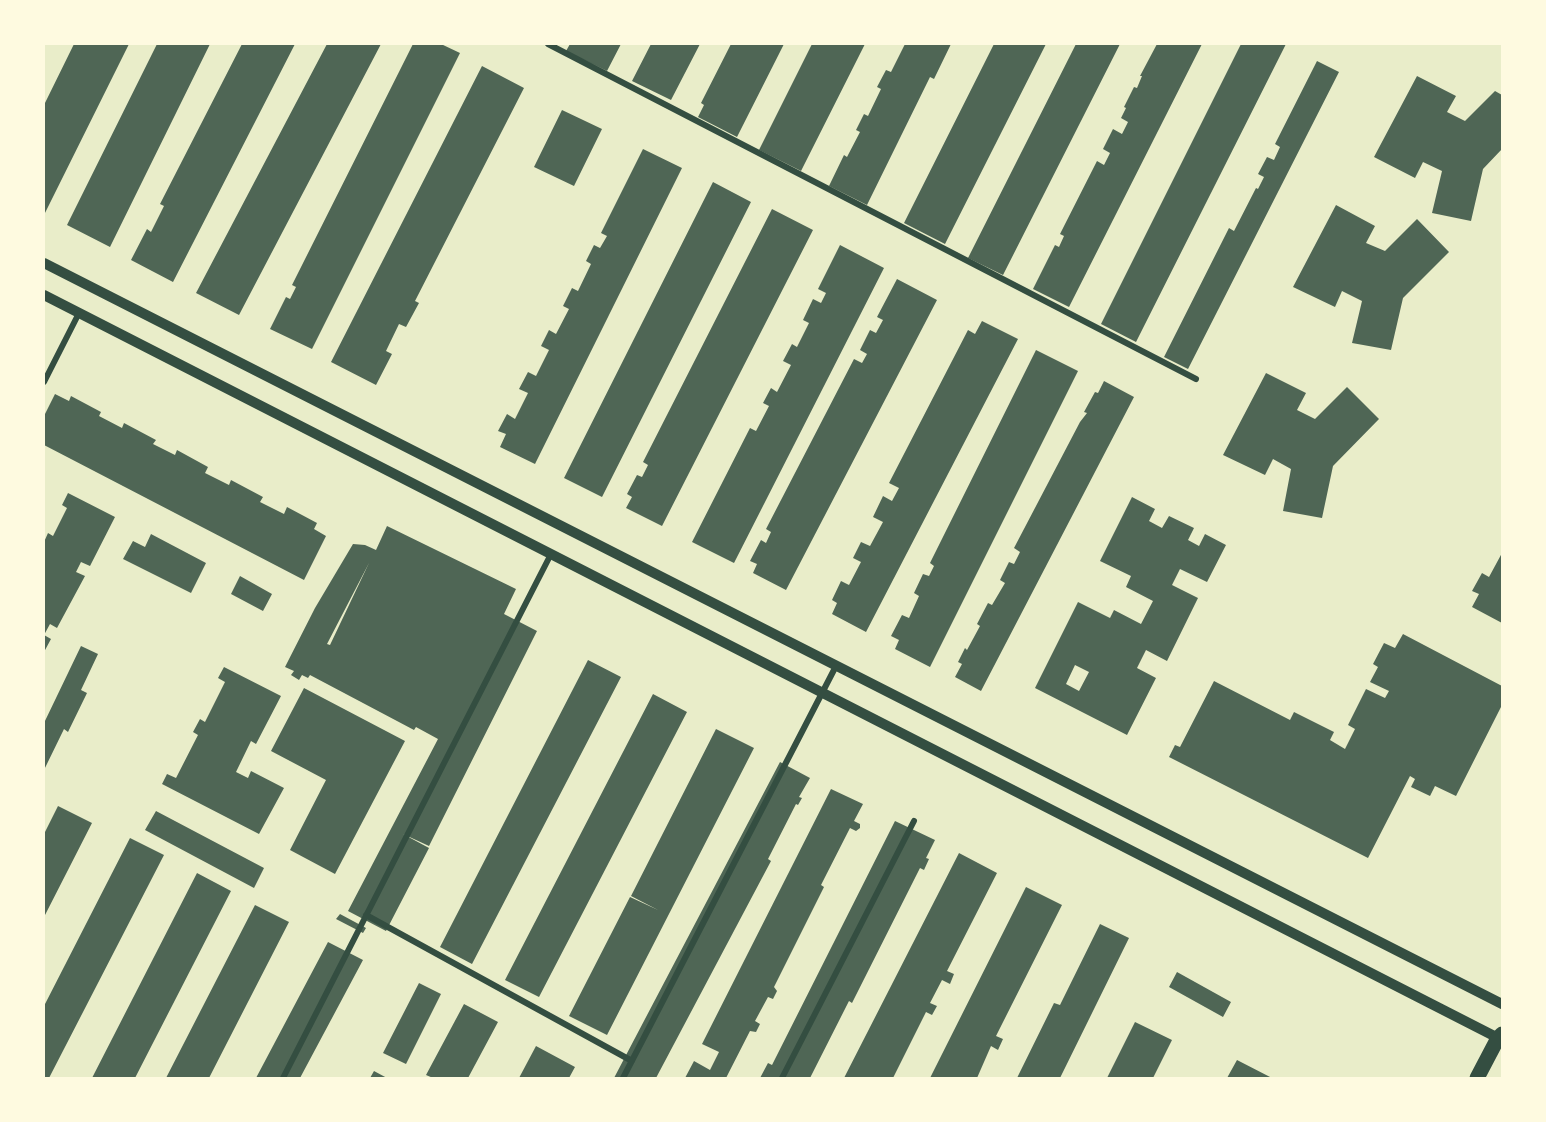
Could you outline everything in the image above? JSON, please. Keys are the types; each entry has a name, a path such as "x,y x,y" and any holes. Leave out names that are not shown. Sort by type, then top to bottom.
{"main road":[{"path":"1477,1078 1501,1037"}],"street":[{"path":"548,44 1196,379"},
{"path":"44,263 1503,1004"},
{"path":"44,295 1501,1037"},
{"path":"44,382 79,313"},
{"path":"282,1078 551,554"},
{"path":"623,1078 836,666"},
{"path":"782,1078 914,821"},
{"path":"366,915 632,1061"}],"building":[{"path":"74,44 129,44 44,215 44,105"},
{"path":"157,44 210,44 110,247 67,225"},
{"path":"242,44 295,44 173,282 131,260 147,229 151,232 164,206 160,204"},
{"path":"327,44 381,44 239,315 196,293"},
{"path":"413,44 441,44 460,53 312,349 270,329 286,297 290,299 296,287 292,285"},
{"path":"570,44 621,44 607,71 566,51"},
{"path":"651,44 700,44 671,100 632,81"},
{"path":"731,44 784,44 737,137 698,117 704,105 701,103"},
{"path":"812,44 865,44 801,171 759,150"},
{"path":"905,44 951,44 934,79 930,77 867,205 829,186 844,155 847,157 860,132 856,130 864,114 868,116 881,89 877,87 886,70 891,72"},
{"path":"994,44 1046,44 945,244 904,223"},
{"path":"1076,44 1120,44 1003,275 968,258"},
{"path":"1157,44 1202,44 1069,307 1033,289 1055,245 1059,247 1064,236 1060,234 1097,161 1104,165 1110,153 1103,149 1113,129 1122,134 1128,122 1121,118 1126,108 1124,107 1134,87 1137,88 1142,76 1140,76"},
{"path":"1241,44 1286,44 1136,342 1101,324"},
{"path":"1317,61 1339,72 1188,369 1164,357 1229,228 1234,231 1256,188 1258,189 1264,177 1258,174 1267,157 1274,160 1280,147 1275,144"},
{"path":"482,66 524,88 415,301 419,303 406,327 399,324 386,351 392,354 376,385 331,362"},
{"path":"1417,76 1456,96 1447,112 1465,121 1495,91 1502,95 1502,149 1483,169 1471,221 1432,213 1442,171 1423,162 1415,178 1374,157"},
{"path":"562,110 602,129 574,186 534,167"},
{"path":"643,149 682,168 535,464 500,447 506,434 498,431 507,414 515,419 528,393 519,389 528,372 536,376 549,350 541,346 549,330 556,334 569,309 563,306 572,288 578,291 591,264 586,261 594,245 600,248 607,236 601,233"},
{"path":"713,182 751,202 602,497 564,478"},
{"path":"1336,205 1375,226 1366,243 1385,251 1417,219 1449,252 1403,298 1391,350 1352,343 1362,301 1342,291 1335,307 1293,287"},
{"path":"772,209 813,230 662,526 626,508 632,497 627,494 637,475 642,477 648,465 643,462"},
{"path":"840,245 884,268 734,563 692,542 750,428 756,431 769,406 763,403 771,388 777,392 791,365 783,361 792,344 797,347 809,323 803,320 813,299 821,303 826,293 818,289"},
{"path":"897,279 937,300 786,590 753,573 757,564 750,561 761,540 766,543 771,532 766,529 854,359 862,363 867,354 860,350 870,330 876,333 883,320 877,317"},
{"path":"982,321 1018,339 866,632 832,614 837,603 832,600 841,581 849,585 861,562 853,558 861,542 870,546 883,522 873,517 883,496 892,501 899,488 889,483 968,330 975,334"},
{"path":"1036,350 1078,371 930,667 895,649 899,640 891,636 902,615 909,618 919,596 914,593 923,574 929,576 934,566 930,563"},
{"path":"1266,373 1306,393 1297,410 1315,419 1347,387 1379,419 1333,466 1322,518 1283,511 1291,469 1273,459 1265,475 1223,455"},
{"path":"1104,381 1134,397 981,691 955,677 962,664 958,662 980,626 977,624 988,603 992,605 1005,583 1000,580 1009,562 1014,564 1020,552 1014,548 1080,422 1087,413 1084,412"},
{"path":"55,394 69,401 71,396 101,412 99,416 122,428 124,423 156,440 153,444 175,455 177,450 208,467 205,473 229,485 231,480 263,497 260,502 284,514 287,507 317,523 314,529 326,536 304,580 44,445 44,416"},
{"path":"68,493 115,517 90,566 81,562 76,572 85,576 57,628 50,624 44,635 44,542 48,533 53,536 67,508 62,505"},
{"path":"1132,497 1155,509 1149,521 1162,528 1169,516 1194,528 1188,540 1199,546 1205,534 1226,545 1207,582 1180,569 1172,585 1198,598 1167,661 1146,650 1137,668 1156,678 1127,735 1035,688 1078,602 1110,618 1114,610 1141,624 1153,601 1126,587 1131,576 1100,561","holes":["1075,665 1089,672 1079,691 1066,684"]},
{"path":"387,526 516,589 504,614 537,631 429,846 403,834 429,848 386,931 348,911 438,739 416,727 414,730 310,675 308,678 302,675 299,680 291,675 294,671 285,667 315,608 353,544 365,545 376,550","holes":["369,563 330,645 327,644"]},
{"path":"151,534 206,563 191,593 123,559 133,541 145,547"},
{"path":"1502,553 1502,623 1472,607 1479,594 1472,591 1482,573 1489,577"},
{"path":"240,576 272,594 263,611 231,594"},
{"path":"1403,634 1502,686 1502,705 1456,796 1435,786 1430,796 1411,787 1415,779 1410,776 1368,858 1169,757 1175,745 1180,747 1214,681 1290,720 1294,712 1334,732 1330,740 1345,749 1355,729 1348,725 1366,689 1385,698 1389,691 1370,682 1378,667 1373,664 1384,643 1395,648"},
{"path":"44,635 51,639 44,652"},
{"path":"81,646 98,654 81,690 87,693 68,732 64,729 44,770 44,723"},
{"path":"588,660 621,677 472,964 440,947"},
{"path":"224,667 281,696 256,744 251,741 236,772 248,778 251,771 284,788 259,834 162,784 167,774 176,778 198,735 193,732 200,719 205,722 225,682 218,678"},
{"path":"304,688 405,741 335,874 290,850 326,780 271,751"},
{"path":"653,694 687,712 539,997 505,980"},
{"path":"716,729 754,748 607,1035 569,1016 630,897 658,910 631,896"},
{"path":"780,762 810,778 799,797 802,798 798,805 796,804 768,859 771,861 656,1078 614,1078"},
{"path":"831,789 863,804 854,821 860,824 860,828 856,831 850,828 821,885 824,887 774,987 777,991 773,999 768,997 755,1021 760,1024 756,1032 750,1031 726,1078 685,1078 694,1061 710,1070 719,1052 702,1044"},
{"path":"58,806 92,823 44,917 44,834"},
{"path":"156,811 264,868 254,888 145,830"},
{"path":"895,821 935,840 926,858 929,859 924,870 920,868 852,1003 849,1001 810,1078 760,1078 768,1063 772,1065"},
{"path":"130,838 164,855 49,1078 44,1078 44,1006"},
{"path":"959,853 997,873 947,971 954,974 950,984 942,980 930,1003 937,1006 932,1015 926,1012 893,1078 844,1078"},
{"path":"197,873 231,891 135,1078 92,1078"},
{"path":"1026,887 1062,905 996,1036 1003,1039 998,1050 991,1046 977,1078 930,1078"},
{"path":"255,905 289,922 209,1078 166,1078"},
{"path":"340,914 366,928 363,933 336,919"},
{"path":"1100,924 1129,938 1060,1078 1017,1078 1054,1003 1060,1005"},
{"path":"328,942 363,960 300,1078 256,1078"},
{"path":"1177,972 1231,1002 1223,1017 1169,987"},
{"path":"419,983 441,994 406,1064 383,1053"},
{"path":"464,1004 498,1022 468,1078 433,1078 426,1075"},
{"path":"1135,1022 1172,1040 1153,1078 1107,1078"},
{"path":"536,1046 575,1067 569,1078 519,1078"},
{"path":"1237,1060 1272,1078 1227,1078"},
{"path":"374,1071 387,1078 370,1078"}]}
